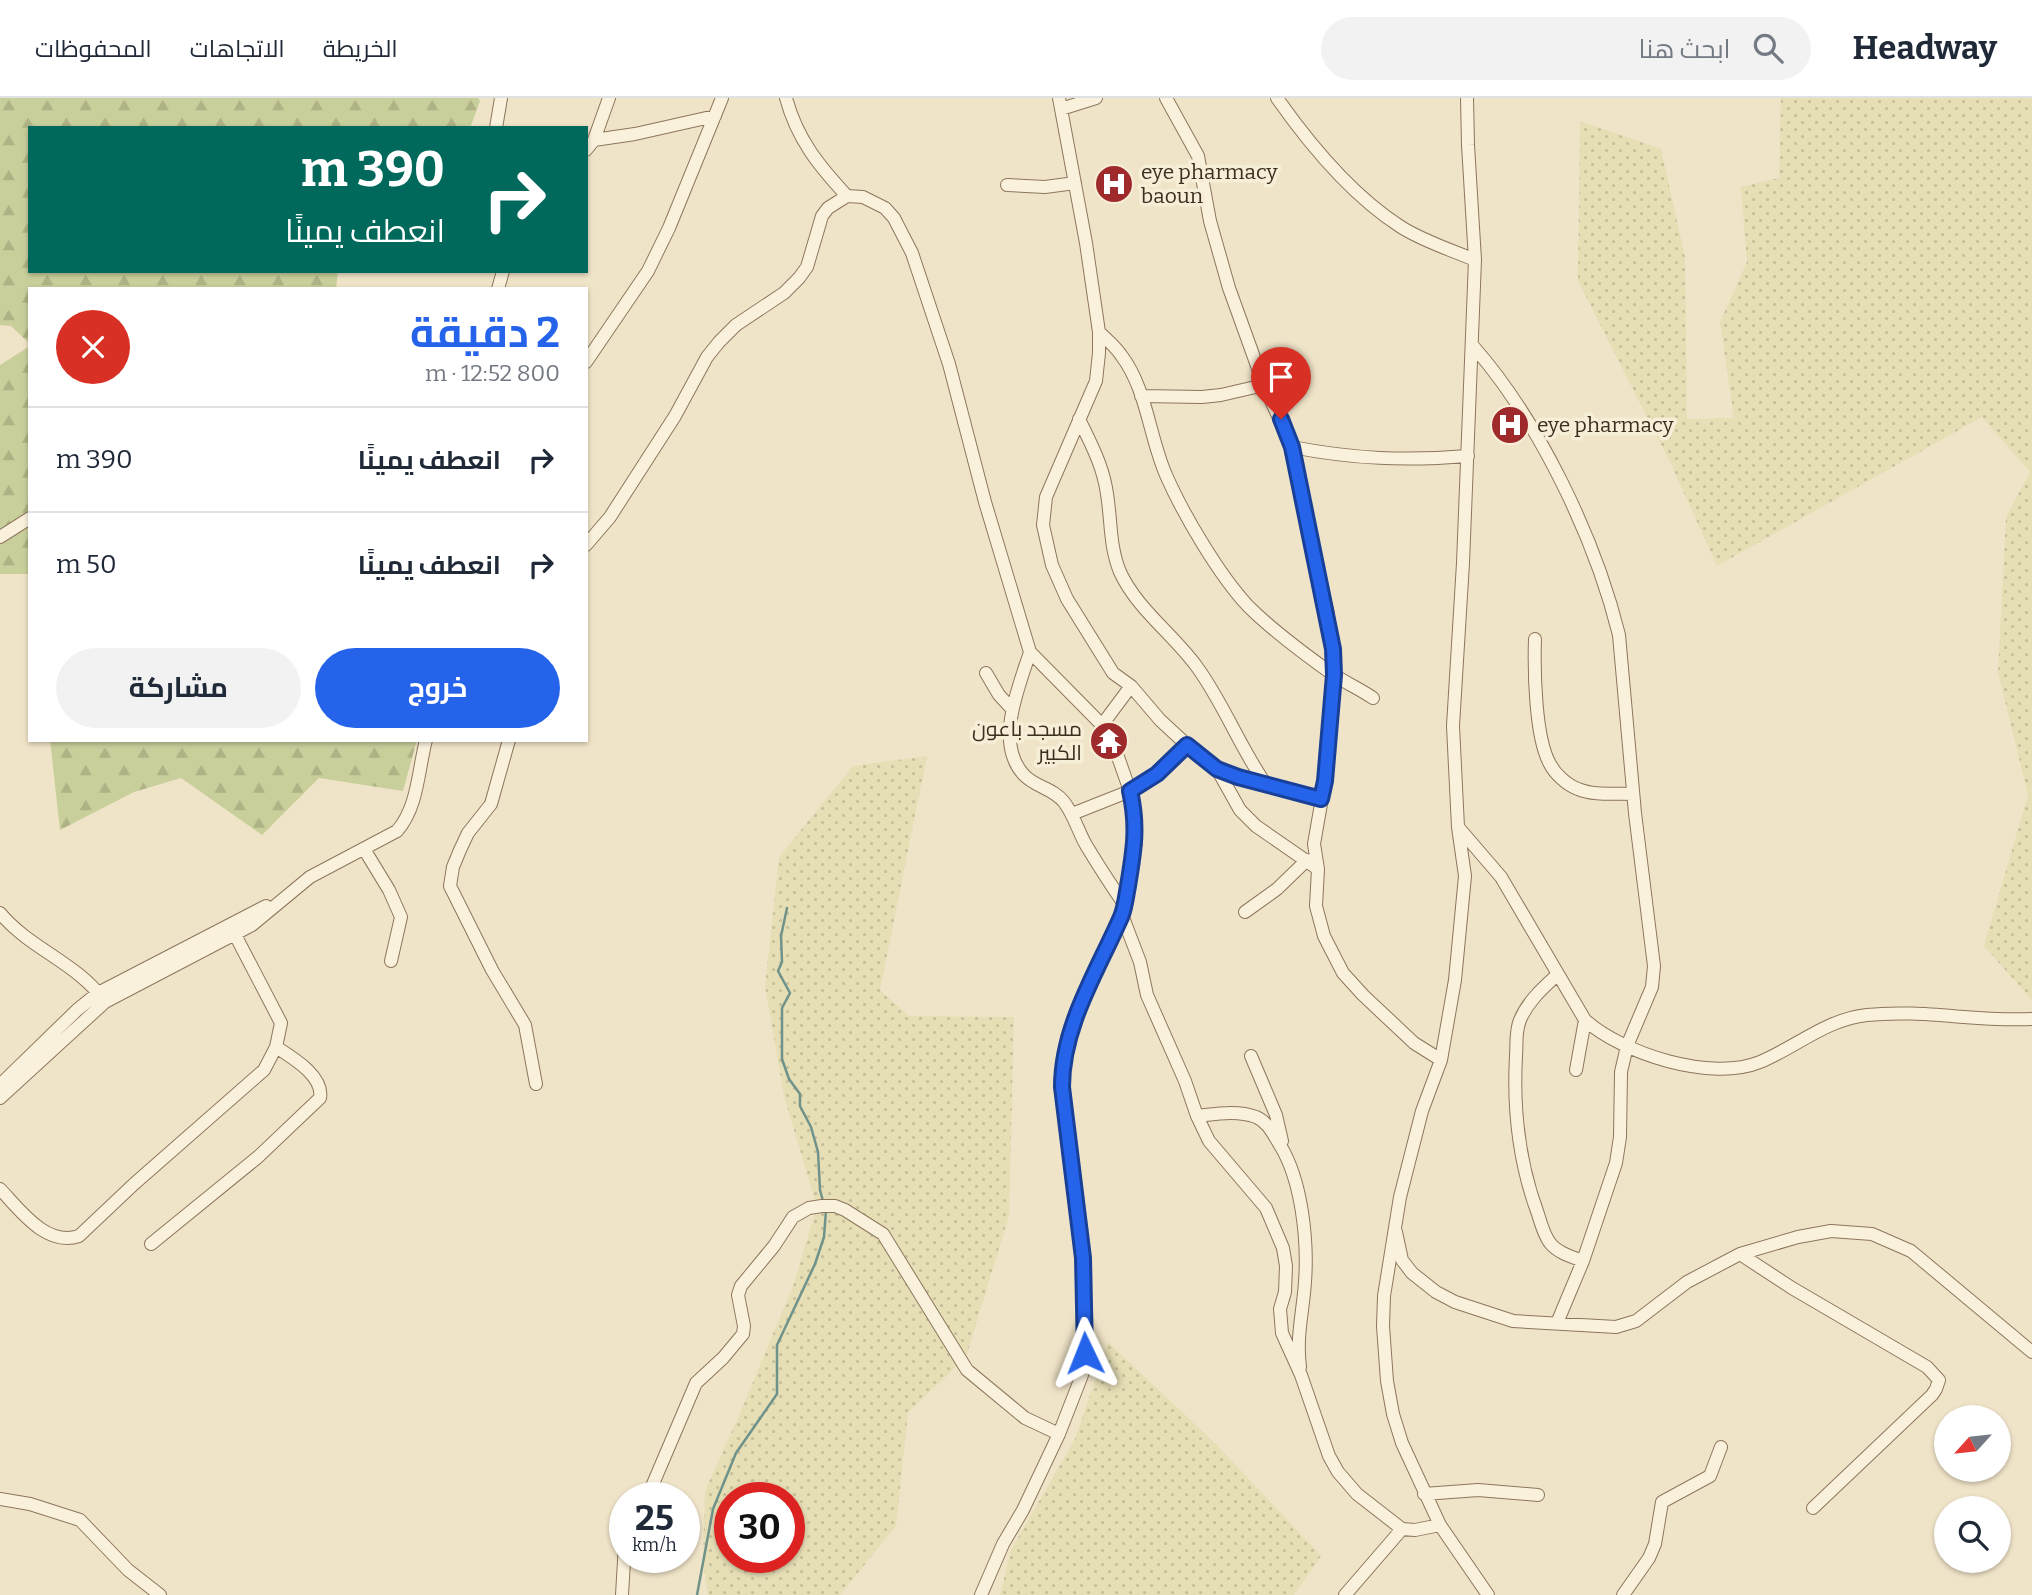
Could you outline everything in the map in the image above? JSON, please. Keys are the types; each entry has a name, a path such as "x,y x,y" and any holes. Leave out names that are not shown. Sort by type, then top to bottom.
{"street":[{"path":"496,126 501,98"},
{"path":"590,145 609,98"},
{"path":"588,359 648,271 669,228 722,98"},
{"path":"786,98 806,147 847,196"},
{"path":"1096,98 1060,104 1099,332 1099,366 1096,381 1046,497 1043,525 1047,548 1068,598 1112,673 1131,686 1160,720 1187,745 1217,769 1267,786 1321,799"},
{"path":"1166,98 1198,156 1219,255 1264,385 1292,447 1326,609 1333,649 1334,675 1325,781 1314,844 1318,869 1316,906 1324,936 1343,973 1413,1044 1441,1060"},
{"path":"1277,98 1325,158 1382,214 1417,236 1475,260"},
{"path":"1467,98 1475,260 1468,456 1453,726 1458,827 1465,876 1455,980 1441,1060 1422,1111 1394,1225 1384,1296 1384,1353 1393,1413 1402,1443 1423,1493 1440,1525 1488,1595"},
{"path":"590,145 715,116"},
{"path":"1007,185 1045,187 1074,183"},
{"path":"588,543 610,517 675,416 707,357 736,325 784,293 807,267 822,216 836,202 847,196 863,197 885,208 894,218 912,253 948,364 985,502 1030,652 1102,725 1117,754 1136,819 1136,842 1123,909 1067,1038 1062,1069 1083,1258 1085,1353 1082,1375 1059,1434 1023,1510 1003,1544 981,1595"},
{"path":"1099,332 1121,354 1135,379 1156,447 1174,492 1226,577 1247,605 1264,621 1334,675 1373,698"},
{"path":"1473,346 1501,379 1518,405 1566,493 1600,570 1619,635 1633,794 1654,965 1652,987 1627,1046 1621,1072 1620,1137 1616,1163 1583,1261 1556,1323"},
{"path":"1141,396 1221,395 1264,385"},
{"path":"1079,419 1102,469 1114,556 1124,579 1143,606 1176,640 1198,668 1252,765 1267,786"},
{"path":"1292,447 1377,459 1427,460 1468,456"},
{"path":"0,537 28,520"},
{"path":"1535,639 1538,713 1549,764 1557,774 1579,790 1633,794"},
{"path":"1030,652 1012,709 1010,746 1022,773 1057,794 1072,814 1086,845 1123,909 1140,962 1147,995 1209,1141 1266,1208 1283,1248 1286,1266 1285,1292 1280,1310 1282,1333 1301,1375 1329,1455 1338,1472 1357,1494 1402,1529 1424,1529 1440,1525"},
{"path":"986,673 999,695 1012,709"},
{"path":"1102,725 1131,686"},
{"path":"0,1085 76,1010 232,930 251,925 310,877 386,838 405,822 411,809 426,742"},
{"path":"508,742 491,804 464,841 453,867 450,886 492,970 525,1025 536,1084"},
{"path":"1072,814 1130,791 1157,774 1187,745"},
{"path":"1217,769 1240,810 1256,826 1318,869"},
{"path":"1458,827 1502,877 1585,1020 1627,1046 1670,1062 1697,1067 1733,1068 1764,1060 1831,1024 1866,1015 1895,1013 2032,1019"},
{"path":"364,849 401,916 391,961"},
{"path":"1245,912 1277,889 1307,860"},
{"path":"0,913 13,929 64,962 102,997"},
{"path":"0,1189 50,1235 61,1239 79,1236 264,1070 276,1047 281,1023 232,930"},
{"path":"1558,975 1529,1003 1516,1034 1514,1078 1517,1126 1530,1193 1549,1241 1559,1251 1583,1261"},
{"path":"0,1098 102,997"},
{"path":"1576,1070 1585,1020"},
{"path":"151,1244 258,1157 320,1098 320,1084 294,1058 276,1047"},
{"path":"1251,1056 1276,1115 1297,1191 1306,1249 1305,1284 1297,1343 1301,1375"},
{"path":"1197,1116 1240,1113 1254,1116 1269,1127 1286,1155"},
{"path":"653,1482 696,1383 723,1358 743,1334 738,1295 741,1286 775,1246 793,1217 809,1208 822,1206 835,1206 845,1210 883,1234 967,1370 1025,1418 1059,1434"},
{"path":"1394,1225 1402,1260 1420,1282 1455,1302 1505,1319 1524,1322 1616,1327 1626,1325 1687,1282 1740,1254 1798,1237 1831,1231 1872,1234 1911,1251 2032,1352"},
{"path":"1740,1254 1810,1299 1927,1367 1939,1380 1932,1395 1813,1508"},
{"path":"1623,1595 1649,1558 1655,1544 1661,1503 1666,1497 1710,1476 1721,1447"},
{"path":"1423,1493 1478,1490 1538,1495"},
{"path":"0,1499 30,1504 80,1520 128,1570 160,1595"},
{"path":"1345,1595 1402,1529"},
{"path":"622,1595 623,1573"}],"shaded area":[{"path":"1781,98 2032,98 2032,1000 1984,946 2028,795 1998,672 2006,517 2030,472 1982,417 1717,566 1671,464 1578,281 1580,121 1661,149 1685,257 1687,419 1734,418 1720,322 1747,262 1741,187 1779,178"},
{"path":"927,756 880,990 909,1016 1014,1017 1009,1216 966,1357 908,1413 896,1526 840,1595 708,1595 703,1562 705,1491 793,1286 817,1207 784,1096 765,986 779,857 853,766"},
{"path":"1108,1342 1216,1444 1321,1556 1294,1595 1000,1595 1011,1550 1075,1439"}],"green space":[{"path":"0,98 478,98 480,101 471,126 28,126 28,273 338,273 336,287 28,287 28,342 11,326 0,325"},
{"path":"28,347 28,574 0,574 0,365"},
{"path":"50,742 416,742 403,791 319,778 262,835 181,778 134,792 60,830"}],"waterway":[{"path":"787,908 781,936 782,962 778,971 790,993 782,1008 782,1059 789,1079 800,1094 800,1106 811,1127 818,1152 823,1201"},
{"path":"697,1595 713,1509 736,1453 777,1394 777,1345 815,1264 824,1237 826,1210"}],"place":[{"name":"eye pharmacy baoun","path":"1114,184"},
{"name":"eye pharmacy","path":"1510,425"},
{"name":"مسجد باعون الكبير","path":"1109,741"}],"route":[{"path":"1085,1353 1085,1282 1062,1069 1067,1038 1122,915 1136,842 1136,819 1130,791 1157,774 1187,745 1217,769 1267,786 1321,799 1325,781 1334,675 1333,649 1292,447 1281,419"}]}
